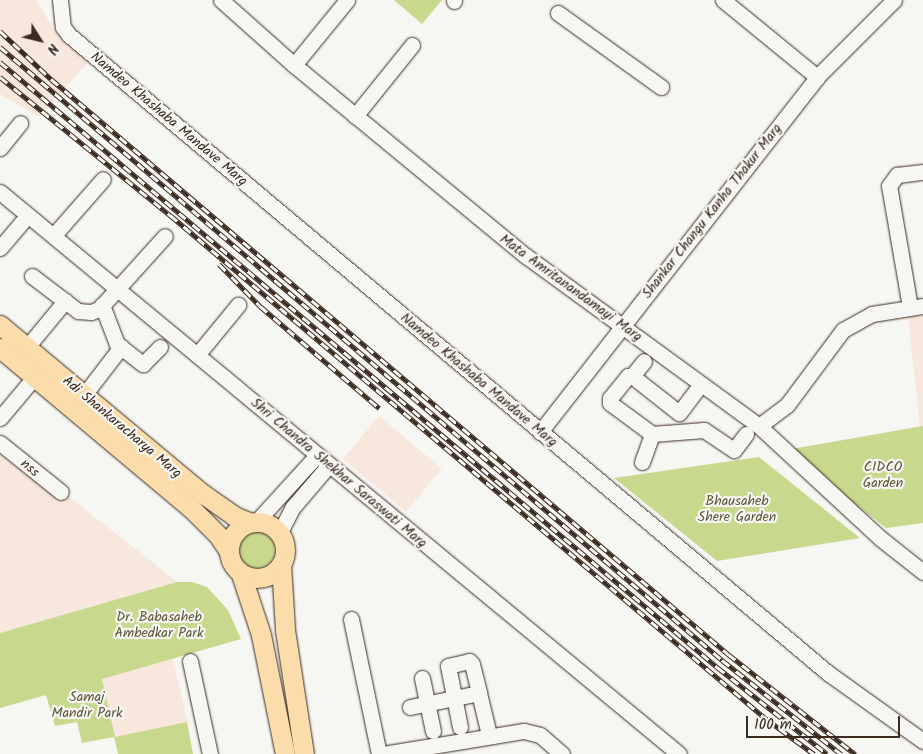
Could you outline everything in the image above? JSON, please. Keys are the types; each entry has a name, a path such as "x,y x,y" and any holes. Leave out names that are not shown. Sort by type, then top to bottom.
{"main road":[{"name":"Adi Shankaracharya Marg","path":"0,325 27,347 40,370 205,521 228,550"},
{"name":"Adi Shankaracharya Marg","path":"0,348 84,395 203,494 234,516 253,522"},
{"path":"281,564 268,576 259,578 241,574 234,568 228,550 234,532 253,522 273,526 280,532 285,548 281,564 285,630 304,754"},
{"path":"241,574 261,635 285,754"}],"street":[{"name":"Namdeo Khashaba Mandave Marg","path":"60,0 63,27 69,35 828,673 923,741"},
{"name":"Mata Amritanandamayi Marg","path":"221,0 294,65 526,256 701,384 752,430 923,572"},
{"path":"294,65 347,0"},
{"path":"723,0 817,77"},
{"name":"Shankar Changu Kanha Thakur Marg","path":"540,432 817,77 894,0"},
{"path":"558,13 661,87"},
{"path":"355,116 412,45"},
{"path":"0,148 20,123"},
{"path":"632,376 679,413 734,450 752,430 786,405 843,330 872,314 916,307 889,186 897,175 923,172"},
{"path":"53,234 97,181"},
{"name":"Shri Chandra Shekhar Saraswati Marg","path":"0,192 678,754"},
{"path":"0,248 28,215"},
{"path":"32,276 78,311 91,312 102,305 165,236"},
{"path":"27,347 65,301"},
{"path":"102,305 114,338 121,348 143,364 160,347"},
{"path":"197,355 238,305"},
{"path":"84,395 121,348"},
{"path":"644,361 632,376 628,376 610,398 610,403 652,434 704,430"},
{"path":"0,418 40,370"},
{"path":"679,413 701,384"},
{"path":"642,462 652,434"},
{"name":"nss","path":"0,443 61,492"},
{"path":"253,522 323,460"},
{"path":"280,532 293,507 323,460"},
{"path":"351,619 379,754"},
{"path":"190,661 210,754"},
{"path":"460,727 448,666 469,661 472,664 490,735"},
{"path":"422,678 433,731"},
{"path":"410,707 479,693"},
{"path":"383,754 427,750 490,735 533,732 562,754"}],"shaded area":[{"path":"0,0 36,0 53,28 90,60 39,117 0,94"},
{"path":"923,313 923,426 920,427 908,315"},
{"path":"379,416 442,469 406,512 343,459"},
{"path":"0,442 177,582 0,633"},
{"path":"173,659 188,722 115,739 100,676"}],"green space":[{"path":"394,0 442,0 422,24"},
{"name":"CIDCO Garden","path":"923,426 923,523 886,528 786,450"},
{"name":"Bhausaheb Shere Garden","path":"759,457 860,538 717,561 614,478"},
{"path":"257,532 264,533 270,537 274,543 274,557 270,563 264,567 257,568 250,567 244,563 240,557 239,550 240,543 244,537 250,533"},
{"name":"Dr. Babasaheb Ambedkar Park","path":"177,582 192,582 207,587 228,610 241,639 102,679 115,737 187,722 193,754 118,754 114,737 82,743 77,722 55,726 46,695 0,708 0,633"}],"railway":[{"path":"0,31 51,79 728,654 855,754"},
{"path":"0,47 722,660 841,754"},
{"path":"0,62 717,667 827,754"},
{"path":"0,77 170,215 765,718 814,754"},
{"path":"219,264 260,306 379,408"}],"park label":[{"name":"Samaj Mandir Park","path":"87,706"}]}
